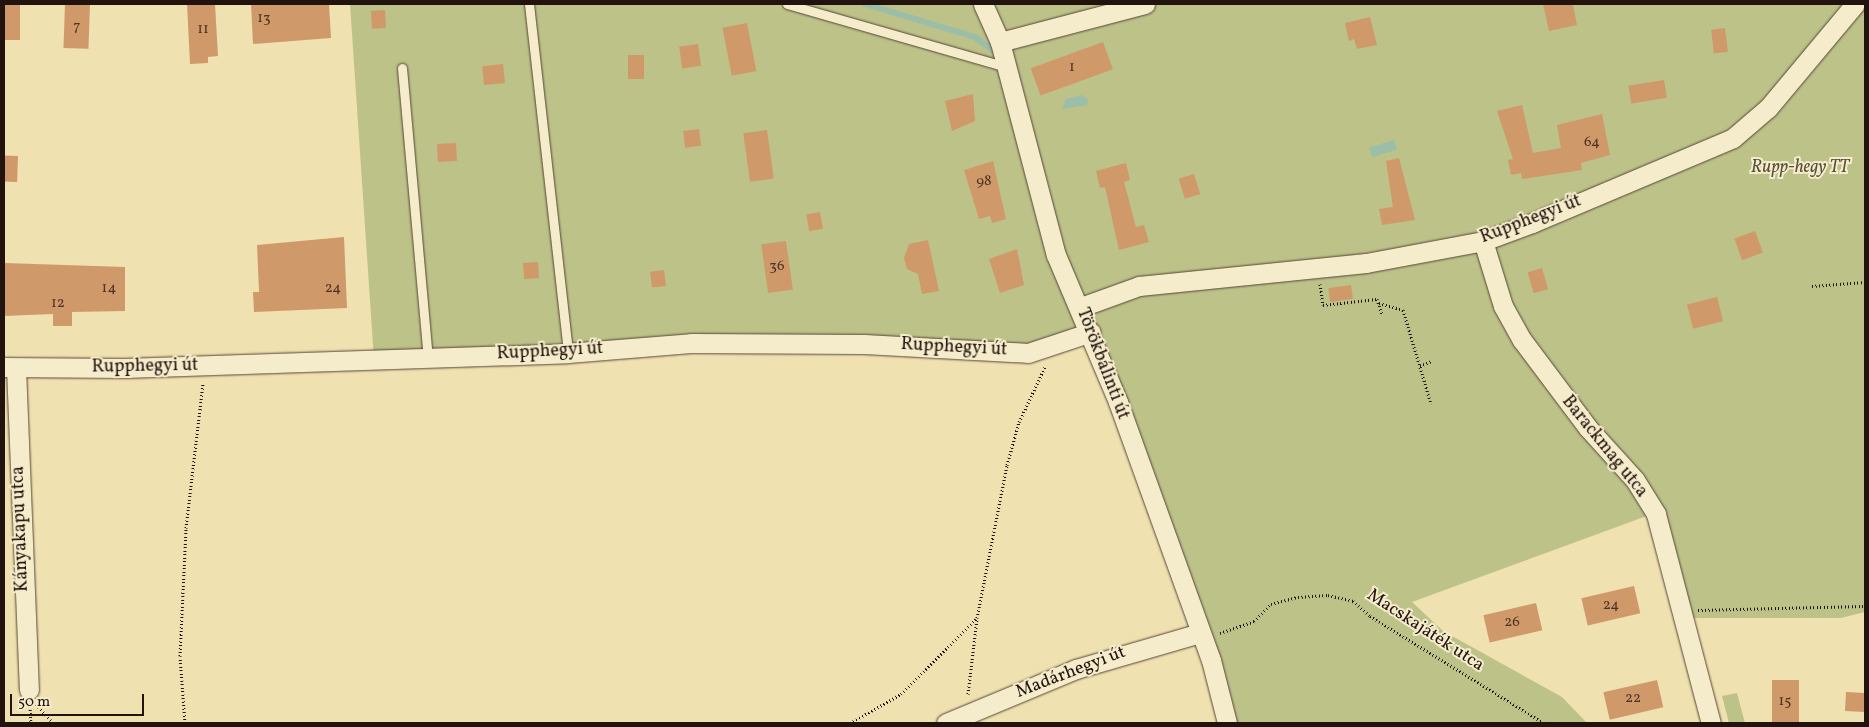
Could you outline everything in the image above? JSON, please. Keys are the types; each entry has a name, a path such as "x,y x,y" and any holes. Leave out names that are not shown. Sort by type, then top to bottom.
{"street":[{"name":"Törökbálinti út","path":"983,4 1000,42 1056,255 1092,332 1200,633 1227,723"},
{"path":"1000,42 1145,4"},
{"name":"Rupphegyi út","path":"1081,307 1139,286 1318,268 1482,241 1733,138 1768,108 1855,4"},
{"name":"Barackmag utca","path":"1482,241 1503,306 1522,340 1588,428 1635,480 1656,514 1711,723"},
{"name":"Rupphegyi út","path":"10,367 203,365 428,358 568,353 690,343 864,344 1028,352 1059,345 1092,332"},
{"name":"Kányakapu utca","path":"10,367 29,690"},
{"name":"Madárhegyi út","path":"946,723 974,717 1076,669 1200,633"}],"lane":[{"path":"529,4 568,353"},
{"path":"787,4 1006,67"},
{"path":"402,68 428,358"}],"path":[{"path":"1318,268 1323,305 1368,298 1403,310 1431,404"},
{"path":"1812,286 1865,282"},
{"path":"1379,303 1382,314"},
{"path":"974,717 977,618 1019,422 1059,345"},
{"path":"1420,366 1432,361"},
{"path":"185,723 180,656 186,528 203,418 203,365"},
{"name":"Macskajáték utca","path":"1200,633 1223,632 1254,621 1271,604 1298,597 1328,595 1353,601 1370,616 1544,723"},
{"path":"1682,611 1865,606"},
{"path":"850,723 901,694 977,618"},
{"path":"29,690 53,723"}],"green space":[{"name":"Rupp-hegy TT","path":"350,4 1865,4 1865,612 1841,618 1684,618 1652,514 1412,602 1443,631 1562,697 1587,723 1227,723 1091,332 1059,345 374,360"},
{"path":"1737,693 1745,723 1729,723 1722,696"}],"shaded area":[{"path":"1081,95 1088,99 1087,105 1062,109 1066,99"},
{"path":"1394,140 1397,150 1372,157 1369,148"}],"building":[{"path":"4,4 20,4 20,40 4,40"},
{"path":"65,4 90,5 88,49 63,48"},
{"path":"187,4 215,4 218,56 208,57 208,63 190,64"},
{"path":"251,4 329,4 331,38 253,44"},
{"path":"1543,4 1573,4 1577,25 1549,31"},
{"path":"385,10 386,28 372,29 371,11"},
{"path":"1370,17 1377,45 1357,49 1354,39 1349,41 1345,23"},
{"path":"747,23 756,71 732,76 722,28"},
{"path":"1725,28 1728,52 1714,54 1711,30"},
{"path":"1103,42 1113,69 1041,96 1031,68"},
{"path":"698,44 701,66 682,68 679,47"},
{"path":"628,55 644,55 644,79 628,79"},
{"path":"503,64 505,83 484,85 482,66"},
{"path":"1664,80 1667,98 1631,103 1628,86"},
{"path":"973,94 975,121 952,131 945,101"},
{"path":"1522,105 1533,153 1561,148 1557,125 1602,114 1610,155 1581,163 1582,170 1522,179 1521,173 1511,175 1508,160 1513,159 1497,111"},
{"path":"699,129 701,146 685,148 683,131"},
{"path":"767,130 774,179 750,182 743,133"},
{"path":"456,143 457,161 438,162 437,144"},
{"path":"4,156 18,156 17,182 4,182"},
{"path":"1399,158 1415,220 1382,225 1379,209 1393,207 1386,161"},
{"path":"993,161 1006,219 992,223 990,216 979,219 964,170"},
{"path":"1126,163 1130,180 1124,182 1136,227 1144,225 1149,242 1119,250 1105,187 1100,188 1096,171"},
{"path":"1194,174 1200,194 1185,199 1179,179"},
{"path":"820,212 823,229 809,231 806,214"},
{"path":"1755,231 1763,253 1742,260 1734,239"},
{"path":"344,237 347,308 254,312 253,292 259,292 257,245"},
{"path":"928,240 939,291 922,294 918,274 907,269 904,258 909,244"},
{"path":"786,241 793,290 768,293 761,244"},
{"path":"1017,249 1024,285 1000,293 989,259"},
{"path":"538,262 539,278 524,279 523,263"},
{"path":"4,263 125,267 125,311 72,312 72,326 53,326 53,314 4,316"},
{"path":"1542,268 1548,289 1534,293 1528,272"},
{"path":"664,270 666,286 652,288 650,272"},
{"path":"1351,285 1353,299 1330,302 1328,288"},
{"path":"1717,297 1723,321 1693,329 1687,304"},
{"path":"1634,586 1640,613 1588,625 1581,598"},
{"path":"1536,603 1542,630 1490,642 1483,615"},
{"path":"1657,680 1663,707 1610,720 1603,692"},
{"path":"1772,680 1799,680 1799,723 1772,723"},
{"path":"1846,692 1865,693 1864,712 1845,711"}],"waterway":[{"path":"865,4 975,37 994,51"}]}
